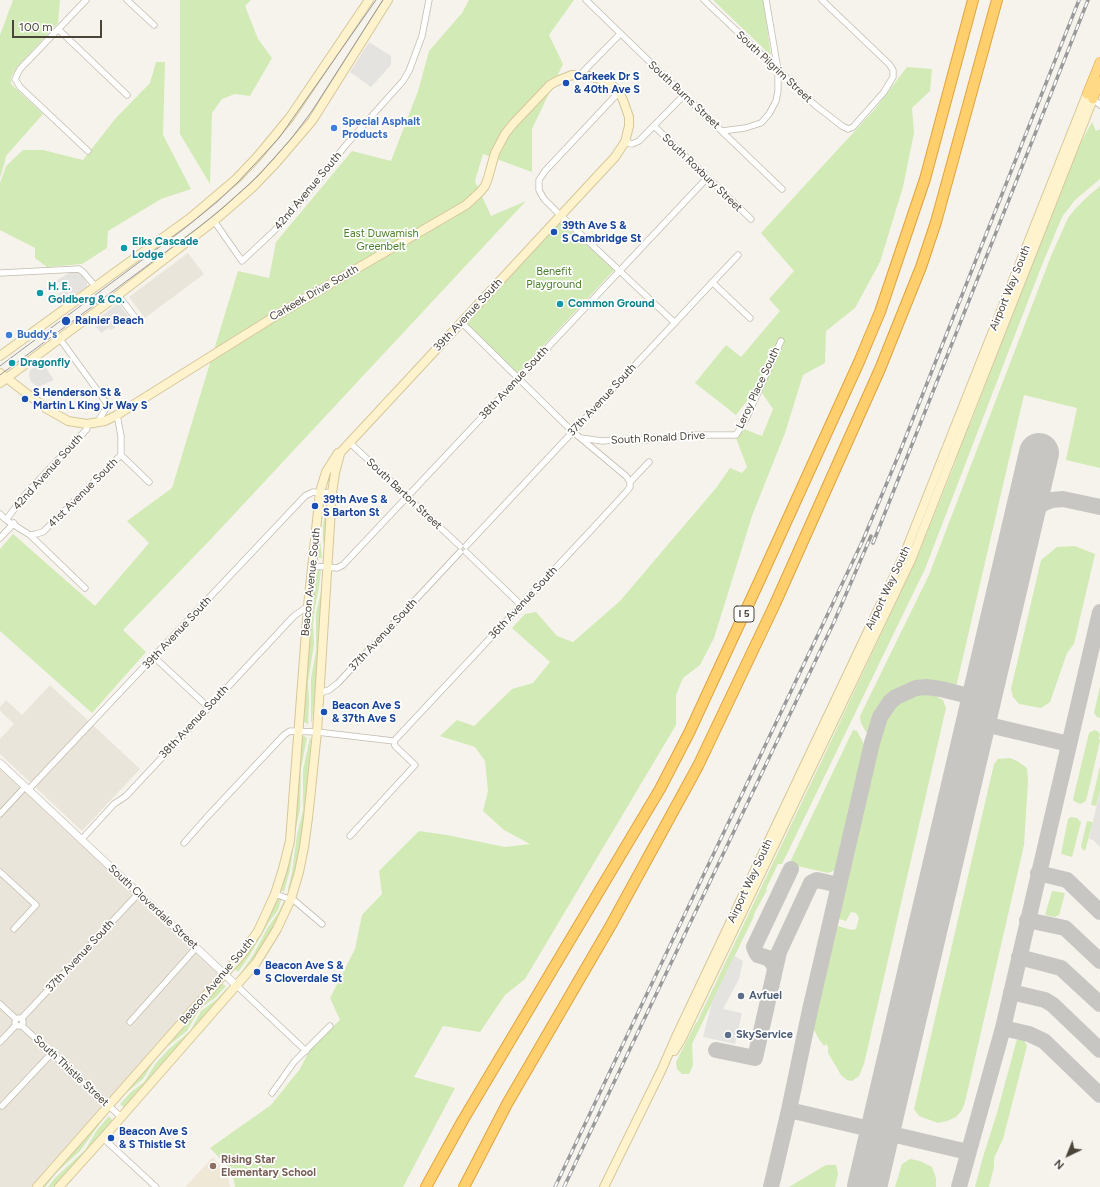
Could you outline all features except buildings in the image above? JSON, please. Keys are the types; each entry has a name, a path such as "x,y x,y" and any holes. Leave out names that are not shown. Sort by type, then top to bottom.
{"highway":[{"name":"I 5","path":"426,1187 467,1114 660,789 689,733 760,580 859,362 880,312 925,179 973,0"},
{"name":"I 5","path":"464,1187 507,1104 611,925 698,766 775,604 880,369 921,268 936,222 997,0"},
{"path":"1090,96 1100,62"},
{"path":"1090,96 1100,81"}],"main road":[{"path":"0,356 207,205 257,157 290,117 369,0"},
{"path":"92,423 68,421 56,415 2,378 60,339 118,295 214,221 252,188 276,163 312,121 388,0"},
{"name":"Carkeek Drive South","path":"92,423 105,421 117,415 277,315 466,205 485,186 499,143 513,124 550,85 564,78 580,75 605,81 619,92 627,107 629,126 625,142 615,157 597,178"},
{"name":"Airport Way South","path":"604,1187 662,1069 681,1040 911,560 1090,96"},
{"name":"39th Avenue South","path":"340,453 597,178"},
{"name":"Beacon Avenue South","path":"37,1187 242,954 258,931 275,894 290,841 308,606 320,492 326,472 333,459 338,453 340,453"},
{"name":"Beacon Avenue South","path":"59,1187 104,1138 256,963 267,946 291,899 299,872 304,847 316,732 332,493 340,453"}],"street":[{"path":"86,0 20,69 15,79 20,87 88,151"},
{"path":"127,0 154,25"},
{"name":"42nd Avenue South","path":"214,221 242,261 273,232 304,198 345,146 403,81 409,71 422,36 429,0"},
{"name":"South Burns Street","path":"586,0 782,188"},
{"name":"South Pilgrim Street","path":"704,0 830,118 842,126 853,128 884,92 893,77 893,70 889,64 822,0"},
{"path":"722,131 752,126 760,123 776,101 778,91 778,70 766,0"},
{"path":"58,29 127,95"},
{"path":"580,75 620,34"},
{"path":"619,92 545,171 539,180 539,190 544,199 561,216 675,323"},
{"path":"625,142 632,144 637,143 684,95"},
{"path":"1090,96 1100,105"},
{"name":"South Roxbury Street","path":"654,126 751,219"},
{"name":"38th Avenue South","path":"313,566 337,568 343,565 707,178"},
{"name":"37th Avenue South","path":"319,693 329,690 338,684 572,431 738,255"},
{"path":"0,273 79,269 96,287"},
{"path":"712,282 750,318"},
{"path":"118,295 134,316"},
{"path":"461,322 572,431 626,476 630,482"},
{"name":"42nd Avenue South","path":"6,520 24,496 108,405 60,339"},
{"name":"Leroy Place South","path":"736,435 746,419 781,341"},
{"name":"41st Avenue South","path":"30,535 43,532 121,455 121,436 117,415"},
{"name":"South Ronald Drive","path":"581,438 602,441 631,439 647,440 694,435 736,435"},
{"name":"South Barton Street","path":"349,442 521,605"},
{"path":"121,455 149,482"},
{"name":"36th Avenue South","path":"394,741 627,491 630,487 630,482 649,462"},
{"name":"39th Avenue South","path":"0,814 27,789 154,657 305,496 320,492 332,493"},
{"path":"0,514 6,520 14,523 30,535 85,588"},
{"name":"42nd Avenue South","path":"0,538 14,523"},
{"name":"38th Avenue South","path":"81,840 114,804 126,796 294,616 308,606"},
{"path":"154,657 208,707"},
{"path":"184,843 284,735 290,731 316,732 394,741 395,746 415,765 350,836"},
{"name":"South Cloverdale Street","path":"0,763 306,1051"},
{"path":"0,872 36,906 14,929"},
{"name":"37th Avenue South","path":"0,1042 138,894"},
{"path":"275,894 299,903 322,924"},
{"path":"130,1022 196,948"},
{"name":"South Thistle Street","path":"0,1004 121,1117"},
{"path":"272,1094 294,1062 330,1026"},
{"path":"2,1106 52,1053"},
{"path":"104,1138 156,1187"}],"shaded area":[{"path":"369,42 391,56 391,65 371,87 350,72"},
{"path":"568,225 612,266 611,267 566,227"},
{"path":"188,253 204,274 145,318 129,297"},
{"path":"71,272 80,272 87,283 87,287 62,303 57,295 64,290 57,280"},
{"path":"118,303 129,317 123,321 119,317 112,323 116,327 111,330 109,328 101,333 93,323"},
{"path":"43,363 54,380 38,387 31,382 29,376 30,370"},
{"path":"50,685 140,769 82,831 0,754 0,739 14,724 0,711 0,707 6,700 22,715"},
{"path":"0,767 220,973 35,1187 0,1187"},
{"path":"1100,790 1100,847 1093,840 1089,839"},
{"path":"734,956 743,961 739,979 723,1009 742,1013 735,1044 703,1037 712,1002"},
{"name":"Rising Star Elementary School","path":"213,1157 228,1175 230,1187 185,1187"}],"green space":[{"path":"13,0 60,0 58,23 17,67 11,77 11,84 43,114 6,156 0,178 0,35"},
{"path":"180,0 251,0 245,6 258,39 272,58 250,96 235,94 222,99 212,113 210,184 180,134"},
{"name":"East Duwamish Greenbelt","path":"469,0 574,0 549,35 563,64 532,129 532,172 483,154 475,181 491,216 526,201 211,539 123,630 146,652 92,713 0,631 0,549 13,534 95,606 149,543 127,521 172,488 238,271 269,278 276,242 352,151 391,161 418,91 429,51 462,13"},
{"path":"713,0 763,0 771,55 765,50"},
{"path":"156,62 165,62 163,135 191,189 161,199 108,231 107,248 82,264 47,267 35,258 35,248 0,230 0,183 6,166 23,150 43,150 83,160 115,119 150,83"},
{"path":"907,67 932,69 930,91 912,108 914,133 903,187 880,262 855,308 826,331 825,363 803,375 785,433 752,516 714,638 700,665 683,678 676,695 676,725 525,979 505,995 480,1032 443,1026 414,1077 455,1088 403,1187 235,1187 232,1171 210,1148 271,1105 300,1069 310,1049 340,1020 330,998 355,949 362,915 382,894 379,871 419,831 505,847 530,844 504,830 483,811 488,791 485,761 475,747 440,736 457,720 474,726 512,689 533,683 550,662 512,628 525,614 536,612 557,636 573,642 620,601 716,488 730,468 742,473 747,467 736,438 744,429 762,436 773,409 758,387 736,415 695,383 726,345 741,357 780,311 769,299 794,271 761,233 875,109"},
{"path":"1092,122 1096,131 1100,129 1100,179 1075,200 1062,217 1042,265 925,569 782,864 778,864 766,889 767,890 692,1044 693,1065 691,1070 689,1074 682,1074 677,1069 676,1062 698,1021 916,560 1077,150"},
{"path":"1100,186 1100,468 1066,460 1077,408 1024,395 956,687 937,682 922,682 908,686 894,693 882,704 875,716 870,731 866,732 861,723 860,716 929,575 1051,256 1068,218 1087,197"},
{"name":"Benefit Playground","path":"560,215 617,267 516,375 463,320"},
{"path":"322,502 324,502 320,539 322,558 320,558 316,556"},
{"path":"328,502 325,552 323,525"},
{"path":"1075,546 1095,554 1074,644 1067,653 1050,702 1041,708 1019,704 1013,697 1011,689 1041,560 1057,547"},
{"path":"319,569 321,571 313,624 314,644 308,682 308,724 302,721 315,572"},
{"path":"322,588 318,660 311,722 311,678 316,651 316,613"},
{"path":"1100,686 1100,718 1094,713"},
{"path":"925,693 943,700 946,708 864,1064 859,1076 852,1081 847,1080 841,1075 828,1053 828,1047 826,1044 824,1046 814,1030 813,1018 834,925 852,930 856,929 859,918 856,913 851,912 846,921 836,918 883,724 886,716 900,701"},
{"path":"853,730 857,731 866,748 839,865 833,871 828,873 789,864"},
{"path":"1094,730 1100,734 1100,741 1086,801 1080,804 1073,799 1089,733"},
{"path":"304,736 307,738 301,768 300,810 290,870 284,892 280,890 302,739"},
{"path":"310,737 311,741 301,851 291,889 288,889 297,835 303,810 303,770"},
{"path":"1010,758 1027,768 1028,781 1024,845 965,1102 962,1110 956,1117 938,1123 919,1116 914,1109 994,764 998,759"},
{"path":"1100,766 1100,790 1096,806 1091,805"},
{"path":"1071,817 1077,818 1081,822 1072,857 1061,854 1068,819"},
{"path":"1087,821 1093,822 1085,851 1081,846"},
{"path":"1052,891 1065,893 1059,915 1055,917 1045,915"},
{"path":"276,899 281,900 278,910 238,972 234,968"},
{"path":"284,901 285,904 269,936 241,975 240,974 253,955"},
{"path":"221,983 226,986 215,998 200,1008 187,1031 167,1047 153,1063 143,1079 126,1093 117,1103 116,1102"},
{"path":"227,988 228,990 124,1108 120,1104 131,1092 144,1082 156,1063 169,1049 190,1031 201,1011 216,1000"},
{"path":"1017,1039 1024,1040 1027,1046 1003,1139 994,1158 994,1167 989,1187 975,1187 997,1113"},
{"path":"104,1115 106,1115 80,1151 57,1172 45,1187 41,1187"},
{"path":"109,1116 113,1121 55,1187 48,1187 55,1178 85,1150 97,1130"},
{"path":"910,1159 920,1161 932,1167 936,1178 936,1187 895,1187 902,1164"},
{"path":"826,1165 836,1165 838,1174 835,1187 789,1187"}],"taxiway":[{"path":"1020,531 1029,514 1044,503 1052,500 1063,499 1100,507"},
{"path":"959,1187 1003,1028 1100,612"},
{"path":"771,1187 810,1010 872,743 880,717 890,702 896,697 916,688 926,687 941,689 981,699"},
{"path":"976,722 1069,744"},
{"path":"775,968 768,958 758,955 754,947 791,869"},
{"path":"1038,873 1067,880 1100,912"},
{"path":"716,1050 755,1058 779,952 811,883 817,880 839,885"},
{"path":"1027,920 1065,928 1100,961"},
{"path":"1019,957 1061,968 1100,1004"},
{"path":"1011,992 1045,1000 1053,1005 1100,1050"},
{"path":"1003,1028 1029,1034 1044,1041 1100,1095"},
{"path":"789,1110 968,1152"}],"runway":[{"path":"867,1187 1039,453"}],"tram line":[{"path":"0,366 185,228 217,202 238,182 279,138 376,0"},
{"path":"0,375 198,228 258,176 291,139 312,111 383,0"}],"railway":[{"path":"555,1187 863,540 899,454 1079,0"},
{"path":"873,543 1088,0"},
{"path":"564,1187 834,622 871,536"}],"place":[{"name":"Carkeek Dr S & 40th Ave S","path":"566,83"},
{"name":"Special Asphalt Products","path":"334,128"},
{"name":"39th Ave S & S Cambridge St","path":"554,232"},
{"name":"Elks Cascade Lodge","path":"124,248"},
{"name":"H. E. Goldberg & Co.","path":"40,293"},
{"name":"Common Ground","path":"560,304"},
{"name":"Rainier Beach","path":"66,321"},
{"name":"Buddy's","path":"9,335"},
{"name":"Dragonfly","path":"12,363"},
{"name":"S Henderson St & Martin L King Jr Way S","path":"25,399"},
{"name":"39th Ave S & S Barton St","path":"315,506"},
{"name":"Beacon Ave S & 37th Ave S","path":"324,712"},
{"name":"Beacon Ave S & S Cloverdale St","path":"257,972"},
{"name":"Avfuel","path":"741,996"},
{"name":"SkyService","path":"728,1035"},
{"name":"Beacon Ave S & S Thistle St","path":"111,1138"},
{"name":"Rising Star Elementary School","path":"213,1166"}]}
